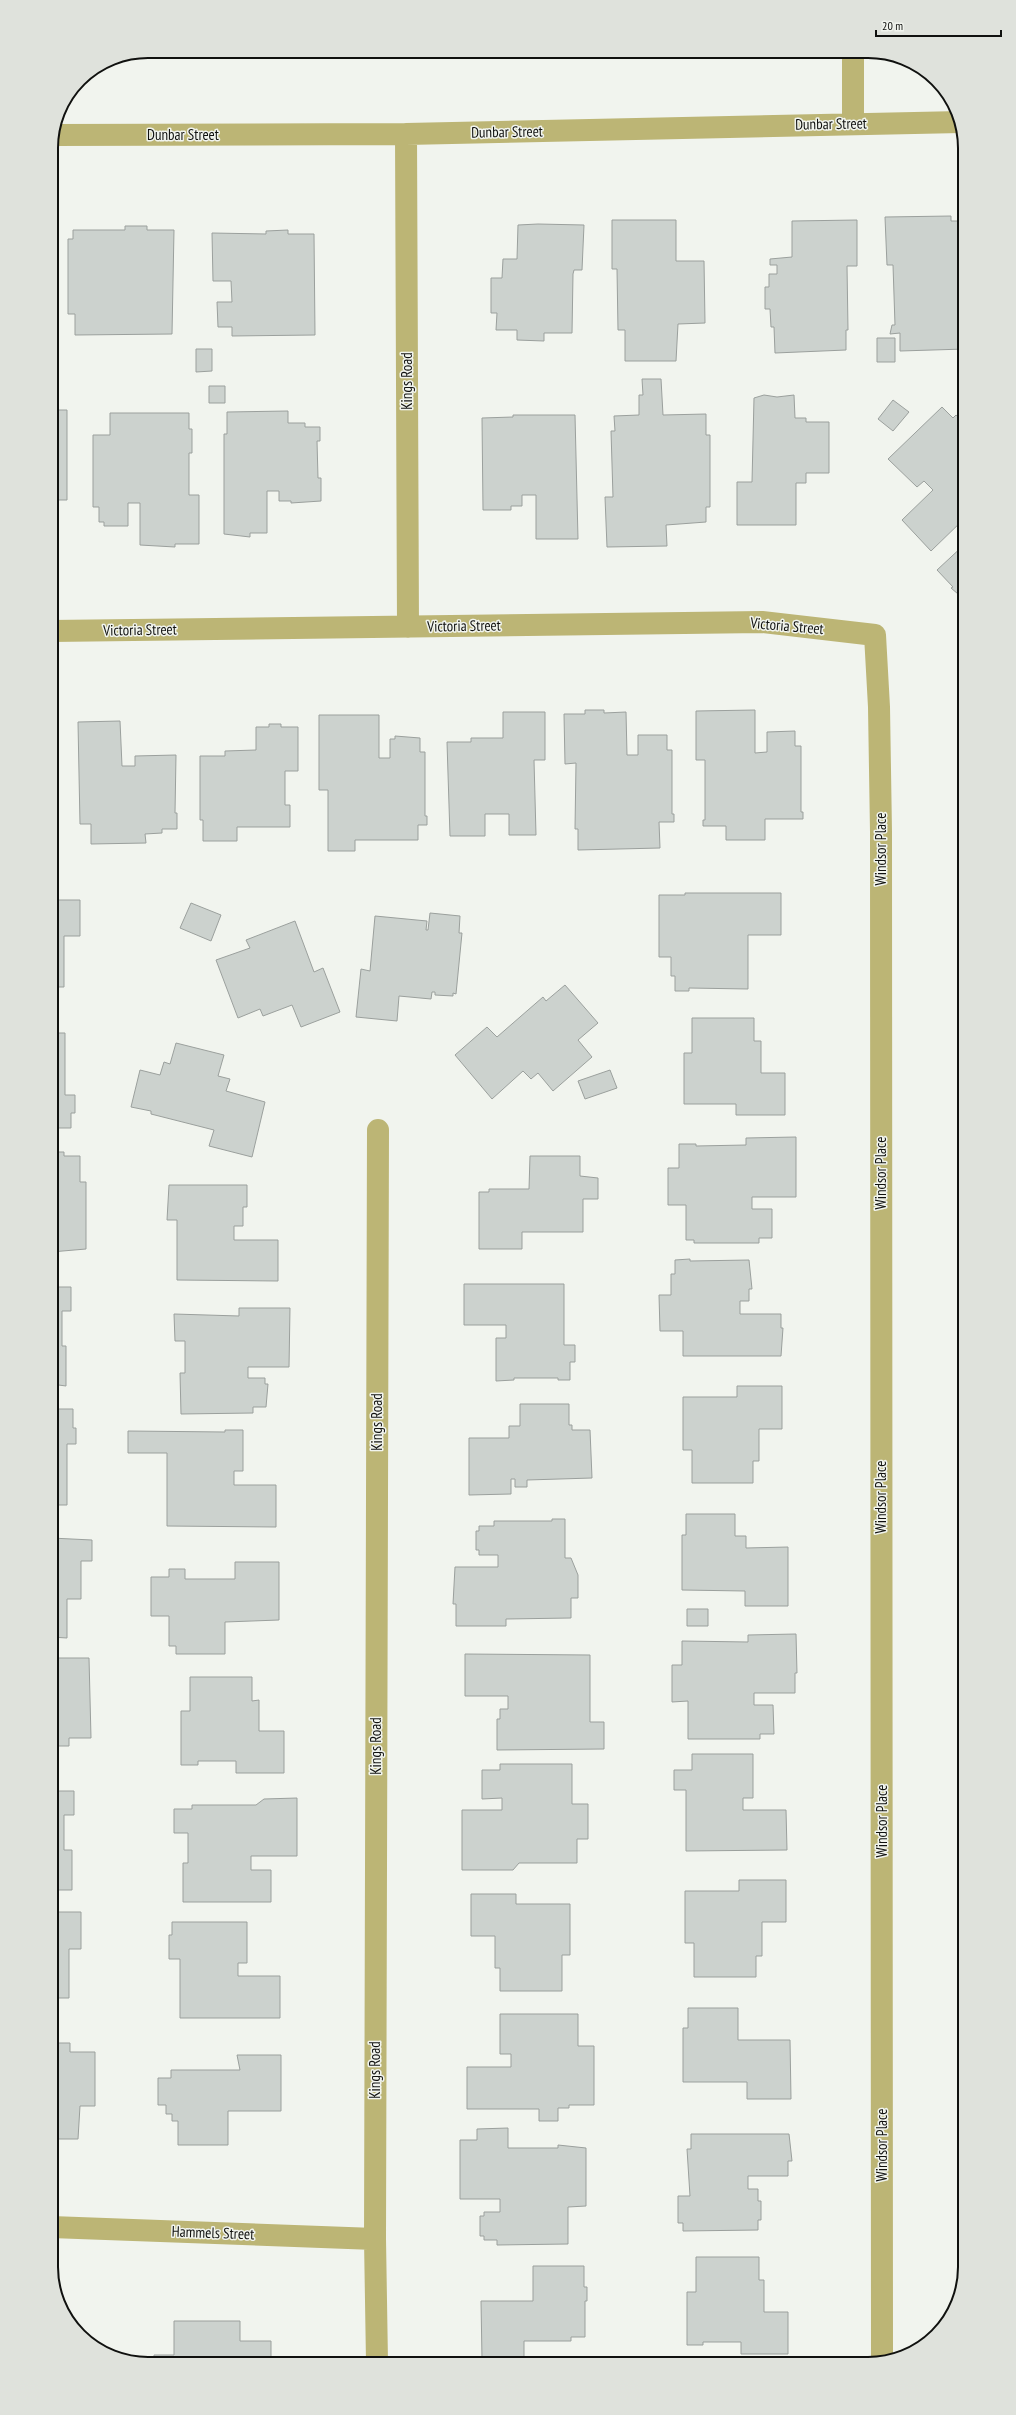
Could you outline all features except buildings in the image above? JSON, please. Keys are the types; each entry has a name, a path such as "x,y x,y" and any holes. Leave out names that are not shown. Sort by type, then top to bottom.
{"street":[{"path":"852,58 853,123"},
{"name":"Dunbar Street","path":"59,135 406,134 853,123 954,122"},
{"name":"Kings Road","path":"406,134 408,627"},
{"name":"Victoria Street","path":"58,630 762,622 875,635"},
{"name":"Windsor Place","path":"875,635 880,707 881,832 882,2356"},
{"name":"Kings Road","path":"377,2357 375,2239 378,1130"},
{"name":"Hammels Street","path":"58,2227 375,2239"}]}
